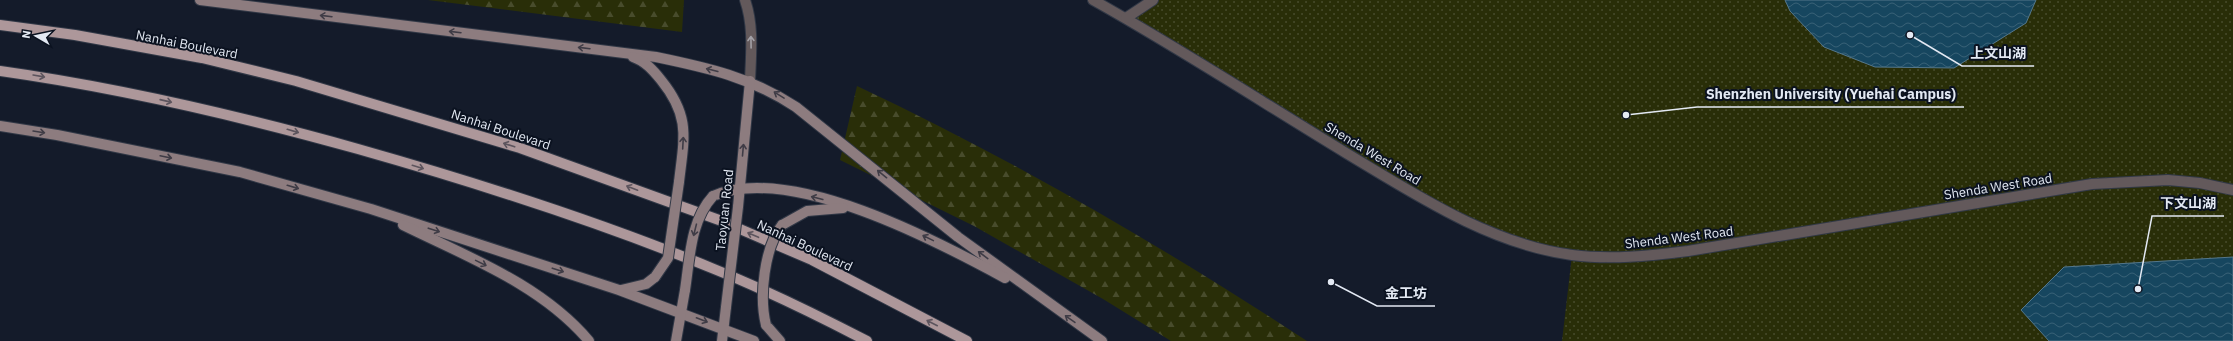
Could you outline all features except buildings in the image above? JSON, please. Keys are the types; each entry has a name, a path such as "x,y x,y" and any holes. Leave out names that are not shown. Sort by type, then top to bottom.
{"main road":[{"path":"200,0 622,52 696,66 750,81 774,92 796,107 958,237 1037,296 1102,341"},
{"name":"Nanhai Boulevard","path":"0,24 75,35 202,58 296,81 412,114 520,148 719,220 805,257 967,341"},
{"path":"619,290 646,284 655,277 668,258 683,146 681,110 674,97 652,68 640,59 622,52"},
{"path":"0,71 149,97 277,127 519,197 713,268 801,308 867,341"},
{"name":"Taoyuan Road","path":"722,341 740,189 750,81"},
{"path":"0,126 57,135 240,172 371,209 619,290 724,328 754,341"},
{"path":"676,341 698,219 704,206 713,196 740,189 764,188 797,193 855,208 925,236 1037,296"},
{"path":"780,341 766,325 762,298 768,256 774,234 782,225 808,211 855,208"},
{"path":"371,209 499,272 548,302 577,327 589,341"}],"street":[{"path":"745,0 751,30 750,81"},
{"name":"Shenda West Road","path":"1093,0 1126,18 1402,187 1467,222 1522,244 1572,255 1632,258 1688,251 2092,184 2168,180 2200,183 2233,190"},
{"path":"1126,18 1153,0"}],"green space":[{"path":"428,0 684,0 682,32"},
{"path":"1153,0 2233,0 2233,341 1562,341 1572,255 1467,222 1126,18"},
{"path":"857,86 915,114 1030,174 1198,271 1307,341 1171,341 1103,299 974,226 840,160"}],"water":[{"path":"1785,0 2036,0 2026,23 1954,68 1875,67 1824,47 1790,11"},
{"path":"2233,257 2233,341 2049,341 2021,310 2064,267"}],"place":[{"name":"上文山湖","path":"1910,35"},
{"name":"Shenzhen University (Yuehai Campus)","path":"1626,115"},
{"name":"金工坊","path":"1331,282"},
{"name":"下文山湖","path":"2138,289"}]}
